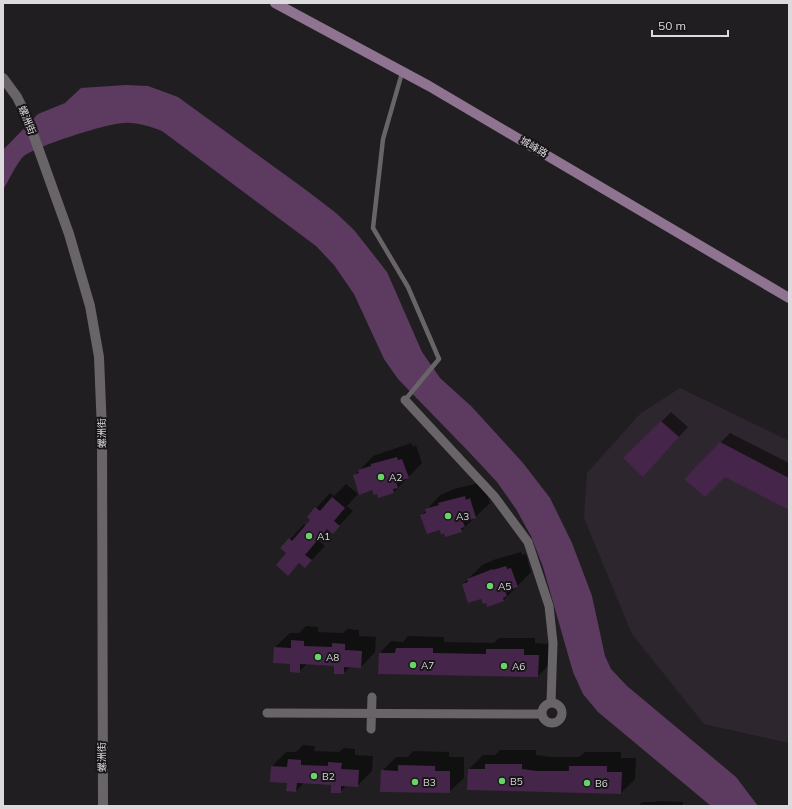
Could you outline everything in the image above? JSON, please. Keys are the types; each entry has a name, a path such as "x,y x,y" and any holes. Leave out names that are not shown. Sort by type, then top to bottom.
{"main road":[{"name":"城峰路","path":"275,3 429,86 789,298"}],"street":[{"name":"螺洲街","path":"3,78 17,97 27,117 44,165 82,278 90,306 99,357 102,431 103,806"},
{"path":"405,400 494,496 528,542 549,606 553,643 551,702"},
{"path":"371,730 372,697"},
{"path":"551,702 560,707 562,713 559,719 550,723 544,720 541,714 543,707 551,702"},
{"path":"267,713 541,714"}],"lane":[{"path":"402,72 383,140 373,228 405,281 439,359 405,400"}],"shaded area":[{"path":"126,85 148,86 178,97 306,190 336,213 354,230 387,272 422,352 440,378 472,407 523,463 550,498 572,543 592,596 605,656 611,669 627,686 736,777 758,806 711,806 598,712 583,694 573,672 543,567 531,536 516,509 497,482 398,379 384,359 354,294 334,265 316,246 162,131 138,124 123,123 102,127 56,141 31,152 21,159 3,190 3,150 38,114 65,103 81,88"},
{"path":"680,388 789,441 789,743 704,724 632,634 584,518 587,473 640,414"}],"building":[{"path":"661,421 679,437 643,477 623,458"},
{"path":"720,442 789,478 789,510 725,477 705,497 684,479"},
{"name":"A2","path":"397,457 398,460 402,459 409,478 396,482 398,488 393,489 394,493 378,498 377,494 374,495 372,490 359,495 353,475 359,473 358,470 371,466 371,464"},
{"name":"A3","path":"465,496 466,500 470,498 476,518 463,522 465,527 461,528 462,532 445,537 444,533 441,535 440,530 427,534 420,515 426,513 425,509 439,505 438,503"},
{"name":"A1","path":"332,497 345,508 334,521 340,526 333,534 327,529 305,555 312,560 305,568 299,563 288,576 276,565 286,553 280,548 289,538 292,541 310,520 307,517 315,507 320,511"},
{"name":"A5","path":"506,566 507,569 511,568 518,587 505,591 507,596 503,598 504,601 487,607 486,603 483,604 481,599 468,603 462,584 468,582 467,579 493,569"},
{"name":"A8","path":"291,640 304,641 304,646 332,647 332,643 345,644 345,650 362,651 361,668 344,667 344,674 334,674 334,666 300,664 300,673 290,672 290,664 273,663 274,647 291,648"},
{"path":"396,648 433,648 433,653 486,654 486,649 524,649 524,655 539,655 538,677 378,674 379,653 395,653"},
{"name":"B2","path":"288,759 301,760 301,765 328,766 328,762 342,763 341,769 359,770 358,787 341,786 341,793 331,793 331,785 297,783 296,792 286,791 287,783 270,782 271,766 287,767"},
{"path":"485,764 522,764 522,769 537,771 569,771 569,766 607,766 607,772 622,772 621,794 467,790 468,769 485,769"},
{"name":"B3","path":"398,765 435,766 435,771 450,771 450,793 380,792 381,770 398,771"}],"place":[{"name":"A2","path":"381,477"},
{"name":"A3","path":"448,516"},
{"name":"A1","path":"309,536"},
{"name":"A5","path":"490,586"},
{"name":"A8","path":"318,657"},
{"name":"A7","path":"413,665"},
{"name":"A6","path":"504,666"},
{"name":"B2","path":"314,776"},
{"name":"B5","path":"502,781"},
{"name":"B3","path":"415,782"},
{"name":"B6","path":"587,783"}]}
